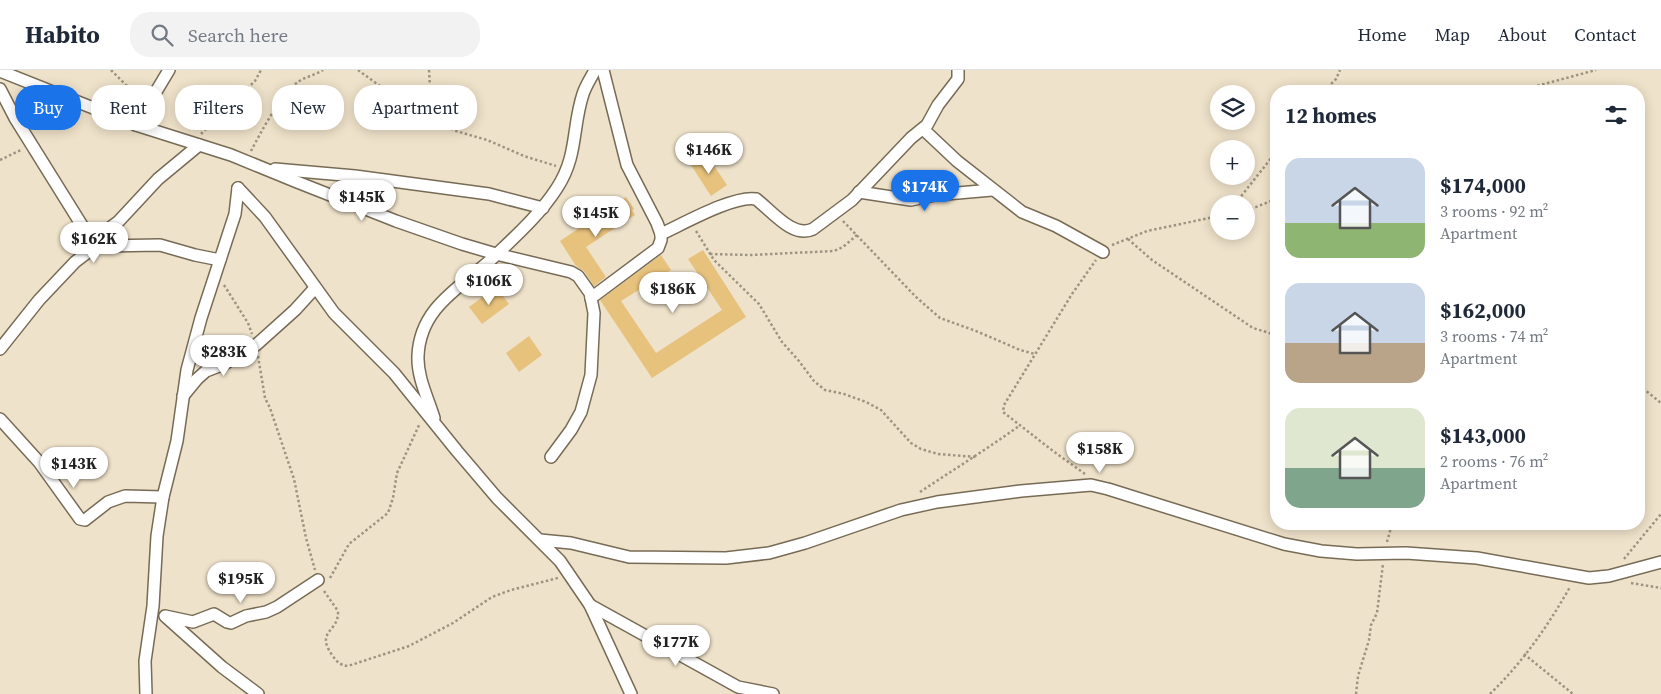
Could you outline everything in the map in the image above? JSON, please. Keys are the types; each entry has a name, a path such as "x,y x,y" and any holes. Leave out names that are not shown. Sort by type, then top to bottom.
{"street":[{"path":"160,85 169,70"},
{"path":"437,427 420,376 419,344 424,327 431,314 446,298 496,254 543,208 558,186 567,170 573,150 584,91 595,70"},
{"path":"591,298 658,248 661,240 657,223 627,165 603,70"},
{"path":"661,234 736,200 750,198 760,203 791,228 808,232 860,192 911,138 927,125 938,105 958,79 958,70"},
{"path":"0,71 91,107"},
{"path":"0,89 15,118 94,244 102,246 160,245 220,260"},
{"path":"923,128 957,161 1022,212 1056,226 1103,252"},
{"path":"152,130 232,155 396,220 496,254 571,272 578,276 590,293 594,313 591,375 580,412 572,430 551,457"},
{"path":"0,350 40,300 75,262 92,249 94,244 118,222 158,179 196,144"},
{"path":"261,168 355,176 489,194 543,208"},
{"path":"146,694 145,662 154,606 157,536 163,498 177,441 187,370 201,318 235,214 238,188 265,217 334,313 394,374 497,498 560,560 590,605 631,694"},
{"path":"860,192 911,200 935,195 992,190"},
{"path":"182,397 206,371 224,364 256,345 316,288"},
{"path":"0,419 39,462 80,519 85,520 108,502 126,496 163,498"},
{"path":"540,540 571,544 629,557 726,558 769,553 805,543 901,510 937,502 1022,491 1090,486 1108,488 1284,544 1321,551 1357,554 1406,553 1477,558 1589,578 1609,576 1661,562"},
{"path":"165,616 192,622 214,614 231,623 246,616 266,612 320,584"},
{"path":"590,605 738,687 773,694"},
{"path":"154,606 222,668 258,694"}],"path":[{"path":"111,70 126,85"},
{"path":"196,144 249,87 261,70"},
{"path":"246,161 259,134 290,89 298,82 323,70"},
{"path":"358,70 378,85"},
{"path":"430,70 431,85"},
{"path":"1330,85 1336,79 1340,70"},
{"path":"1540,85 1596,70"},
{"path":"454,130 487,140 524,156 567,170"},
{"path":"0,160 32,145"},
{"path":"1241,195 1270,159"},
{"path":"1255,207 1270,201"},
{"path":"835,213 916,297 940,318 1020,350 1035,354"},
{"path":"1088,476 1003,412 1004,405 1072,294 1108,247 1147,231 1210,218"},
{"path":"690,221 714,260 759,304 782,342 799,360 814,381 826,390 844,394 881,410 910,443 921,449 938,454 976,457"},
{"path":"710,254 750,255 834,251 843,247 857,235"},
{"path":"1127,238 1152,260 1252,328 1270,333"},
{"path":"216,273 248,323 256,345 265,398 294,478 306,538 320,584 338,611 336,620 326,636 326,644 338,663 348,666 409,646 453,623 498,594 570,574"},
{"path":"1645,390 1661,402"},
{"path":"320,584 337,569 349,544 376,524 391,508 397,474 416,434 424,410"},
{"path":"918,494 1020,426"},
{"path":"1609,576 1661,514"},
{"path":"1356,694 1358,676 1369,640 1371,625 1375,619 1378,606 1384,554 1390,530"},
{"path":"1490,694 1506,679 1553,617 1576,576"},
{"path":"1524,654 1573,694"}],"building":[{"path":"707,155 727,185 711,196 691,165"},
{"path":"626,197 634,209 632,210 635,215 586,247 606,277 594,286 584,271 576,266 560,241"},
{"path":"703,250 746,317 652,378 600,300 661,255 671,270 621,301 656,353 722,310 688,259"},
{"path":"496,287 509,304 482,324 469,307"},
{"path":"529,336 542,355 519,372 506,353"}]}
